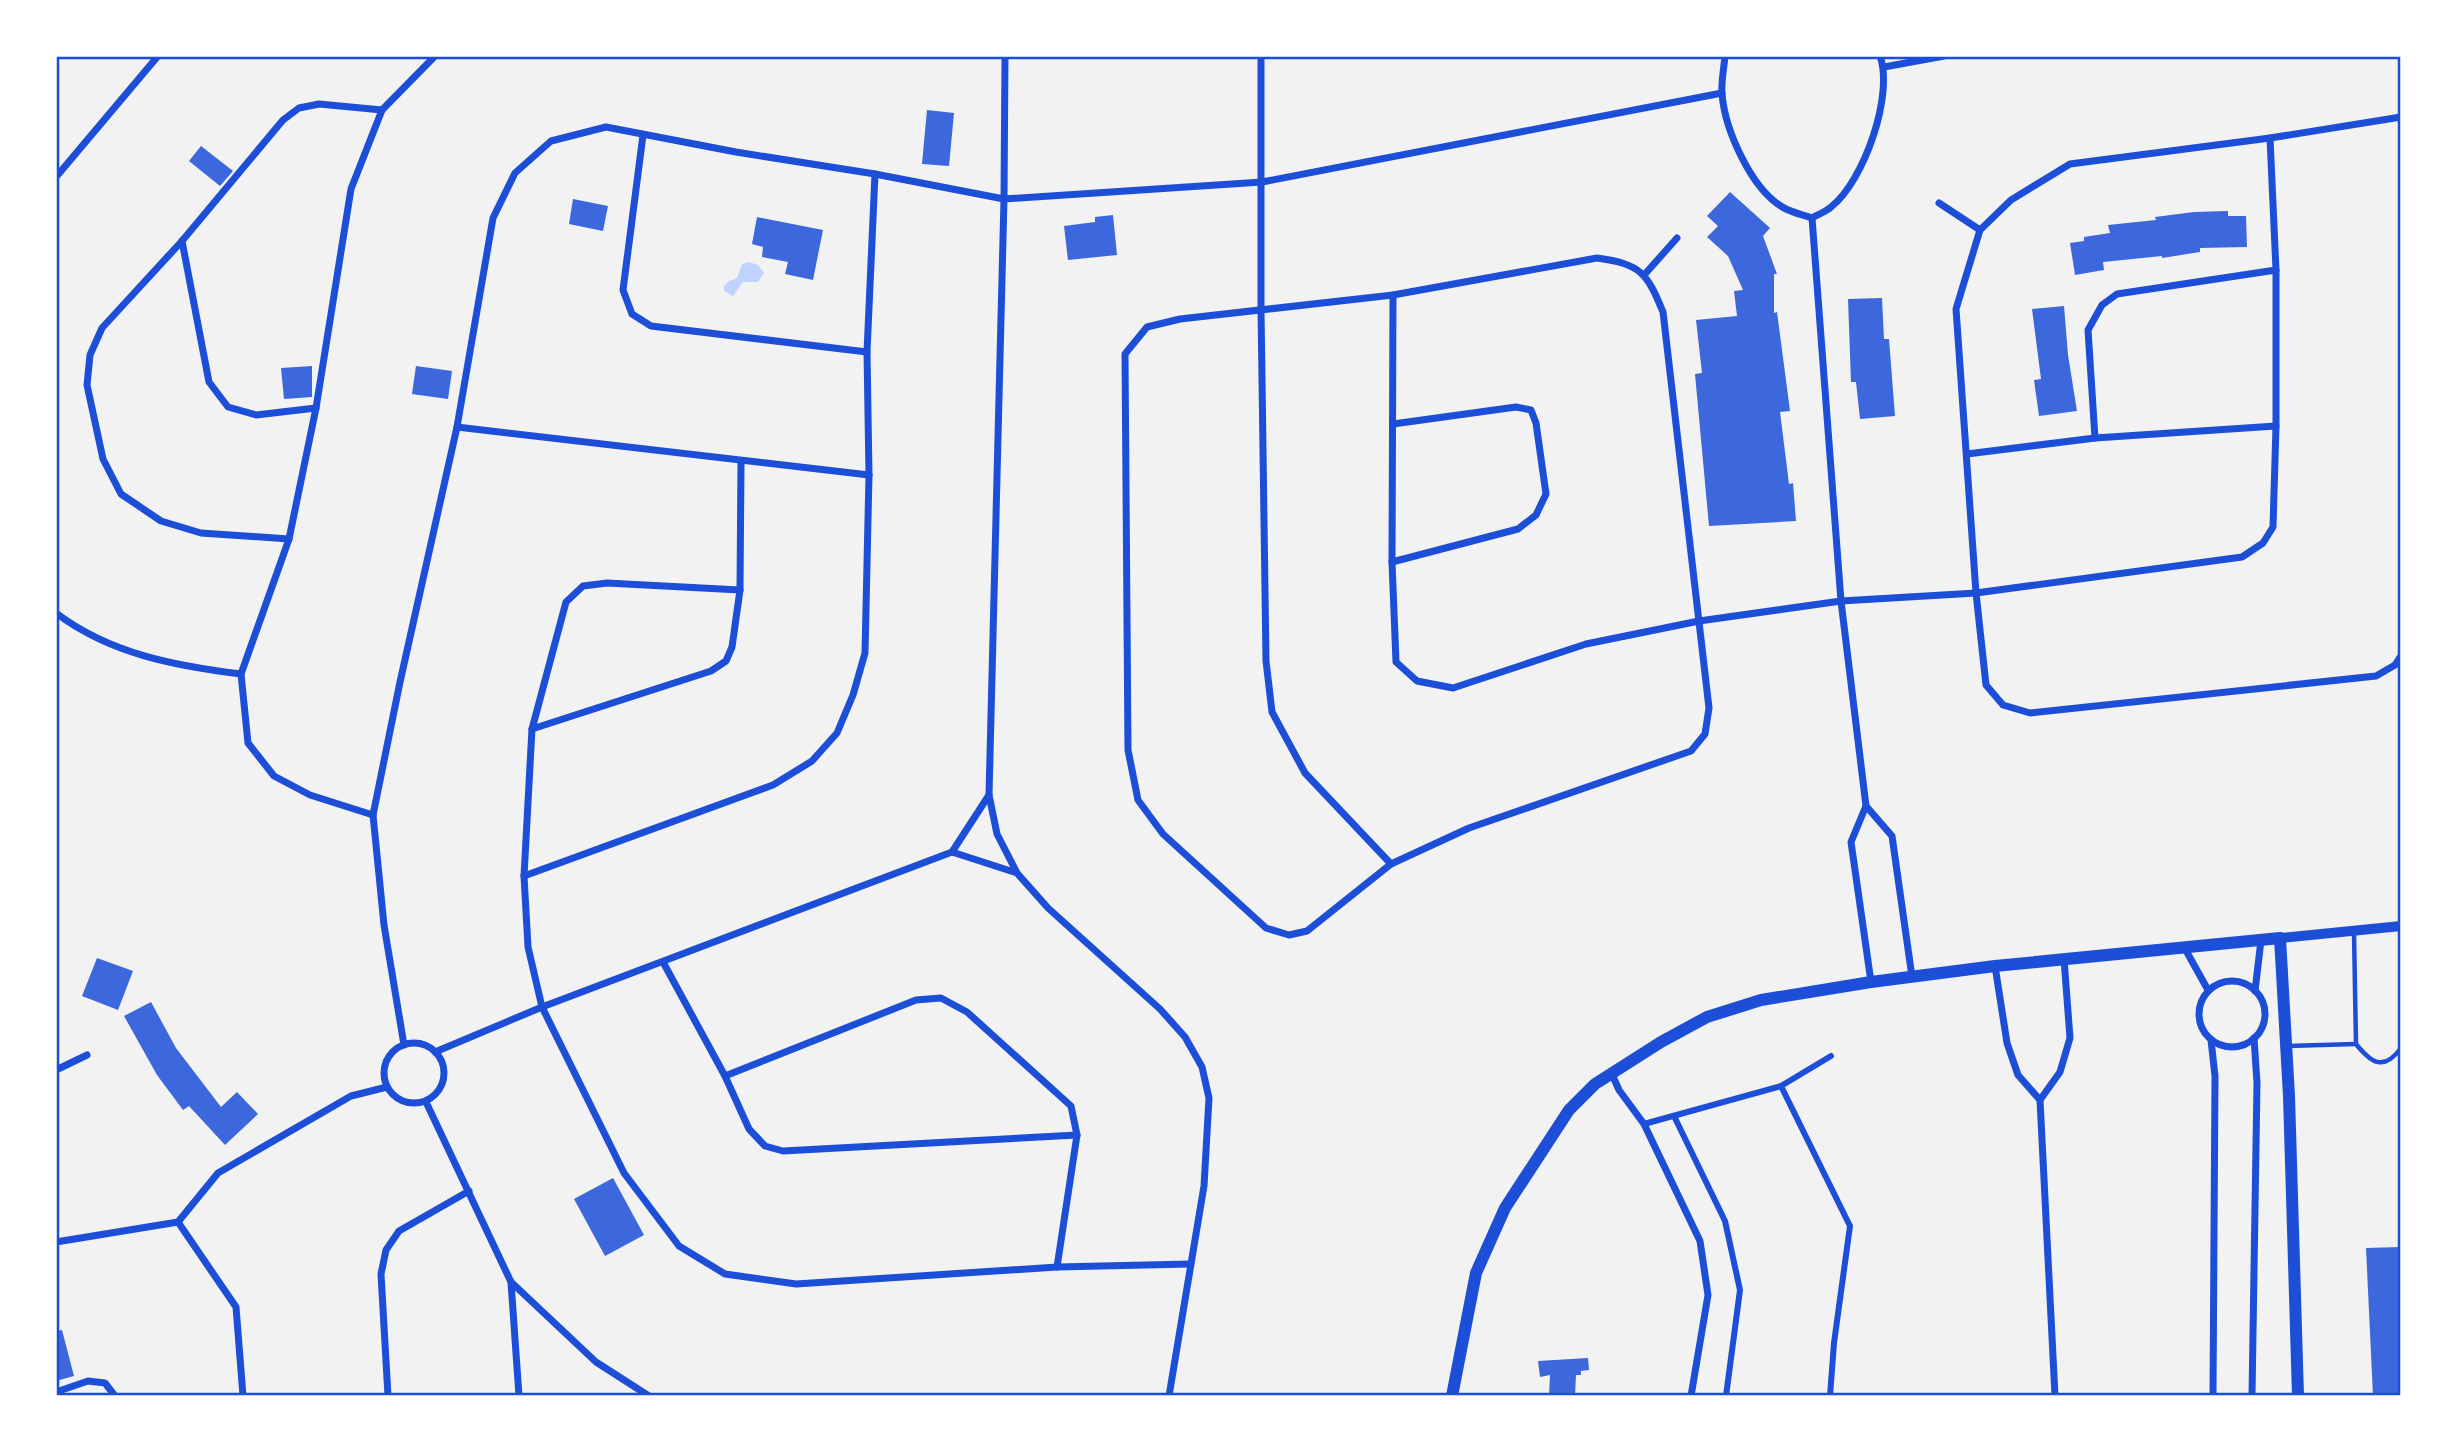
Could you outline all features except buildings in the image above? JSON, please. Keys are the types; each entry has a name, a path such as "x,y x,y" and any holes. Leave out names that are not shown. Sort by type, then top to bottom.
{"main road":[{"path":"1452,1396 1476,1273 1505,1208 1569,1110 1611,1072 1707,1017 1761,1000 1871,982 1995,966 2280,938 2298,1396"}],"street":[{"path":"56,177 158,56"},
{"path":"373,815 310,795 274,776 248,743 241,674 289,539 316,408 351,189 382,110 435,56"},
{"path":"1005,56 1004,200 989,795 997,834 1017,873 1048,908 1160,1009 1185,1037 1202,1067 1209,1098 1204,1186 1170,1396"},
{"path":"1261,56 1266,661 1272,712 1305,773 1391,864"},
{"path":"1725,56 1722,93 1730,131 1745,166 1785,209 1812,218 1831,207 1849,188 1864,161 1876,126 1884,67 1880,56"},
{"path":"1884,67 1944,56"},
{"path":"404,1045 384,925 373,815 457,427 492,218 516,173 551,141 606,127 875,174 1004,200 1262,182 1722,93"},
{"path":"289,539 201,533 161,521 121,494 103,459 87,386 90,355 102,328 182,241 283,120 299,108 319,104 382,110"},
{"path":"2401,117 2270,138 2070,164 2011,200 1980,230 1956,309 1976,593 1986,685 2003,705 2030,713 2376,676 2395,665 2401,656"},
{"path":"643,135 623,290 632,314 651,326 867,352"},
{"path":"1393,295 1392,562 1396,662 1417,681 1453,688 1586,644 1699,621 1841,601 1976,593 2242,557 2263,543 2273,527 2276,270 2270,138"},
{"path":"524,876 773,785 812,761 837,733 853,695 865,653 869,475 867,352 875,174"},
{"path":"1939,203 1980,230"},
{"path":"1812,218 1841,601 1866,806 1852,842 1871,982"},
{"path":"1645,274 1678,238"},
{"path":"182,241 209,382 228,407 256,415 316,408"},
{"path":"1597,258 1622,261 1645,274 1663,312 1709,708 1705,734 1691,751 1469,828 1391,864 1307,931 1289,935 1266,928 1163,834 1138,800 1128,750 1125,354 1147,327 1180,319 1261,309 1393,295 1597,258"},
{"path":"2095,438 2088,330 2102,304 2117,294 2276,270"},
{"path":"1392,424 1516,407 1531,410 1536,423 1546,494 1536,516 1518,529 1392,562"},
{"path":"1967,454 2095,438 2276,426"},
{"path":"457,427 869,475"},
{"path":"531,729 711,671 726,661 732,647 740,590 741,462"},
{"path":"740,590 607,583 583,586 566,602 531,729 524,876 528,947 542,1007 624,1172 679,1246 725,1274 796,1284 1057,1267 1190,1264"},
{"path":"56,613 124,651 188,668 241,674"},
{"path":"435,1052 542,1007 952,852 989,795"},
{"path":"1866,806 1892,836 1912,977"},
{"path":"952,852 1017,873"},
{"path":"2280,938 2401,926"},
{"path":"2255,990 2262,940"},
{"path":"2184,947 2208,990"},
{"path":"2040,1100 2060,1072 2070,1038 2064,959"},
{"path":"663,962 725,1076 749,1129 765,1146 783,1150 1077,1135"},
{"path":"1995,966 2007,1043 2018,1074 2040,1100 2055,1396"},
{"path":"2237,981 2255,990 2261,998 2265,1015 2254,1038 2237,1046 2211,1040 2199,1021 2202,999 2208,990 2216,984 2237,981"},
{"path":"725,1076 916,1000 941,998 967,1012 1071,1106 1077,1135 1057,1267"},
{"path":"2252,1396 2257,1083 2254,1038"},
{"path":"2211,1040 2216,1076 2213,1396"},
{"path":"420,1044 435,1052 444,1069 441,1088 426,1101 408,1103 399,1100 387,1087 384,1077 388,1057 404,1045 420,1044"},
{"path":"56,1070 87,1055"},
{"path":"1644,1124 1781,1086 1830,1056"},
{"path":"1611,1072 1619,1090 1644,1124 1700,1241 1708,1295 1691,1396"},
{"path":"1781,1086 1850,1226 1834,1343 1830,1396"},
{"path":"56,1242 178,1222 219,1172 351,1096 387,1087"},
{"path":"426,1101 511,1282 519,1396"},
{"path":"1674,1115 1726,1221 1740,1290 1726,1396"},
{"path":"388,1396 381,1274 386,1250 399,1231 469,1191"},
{"path":"178,1222 236,1307 243,1396"},
{"path":"511,1282 596,1362 649,1396"},
{"path":"56,1392 88,1381 105,1383 116,1396"}],"lane":[{"path":"2354,930 2356,1044 2367,1058 2381,1063 2391,1061 2401,1048"},
{"path":"2286,1046 2356,1044"}],"water":[{"path":"749,262 758,265 764,273 758,282 743,282 733,296 724,291 724,286 729,281 737,278 742,264"}]}
